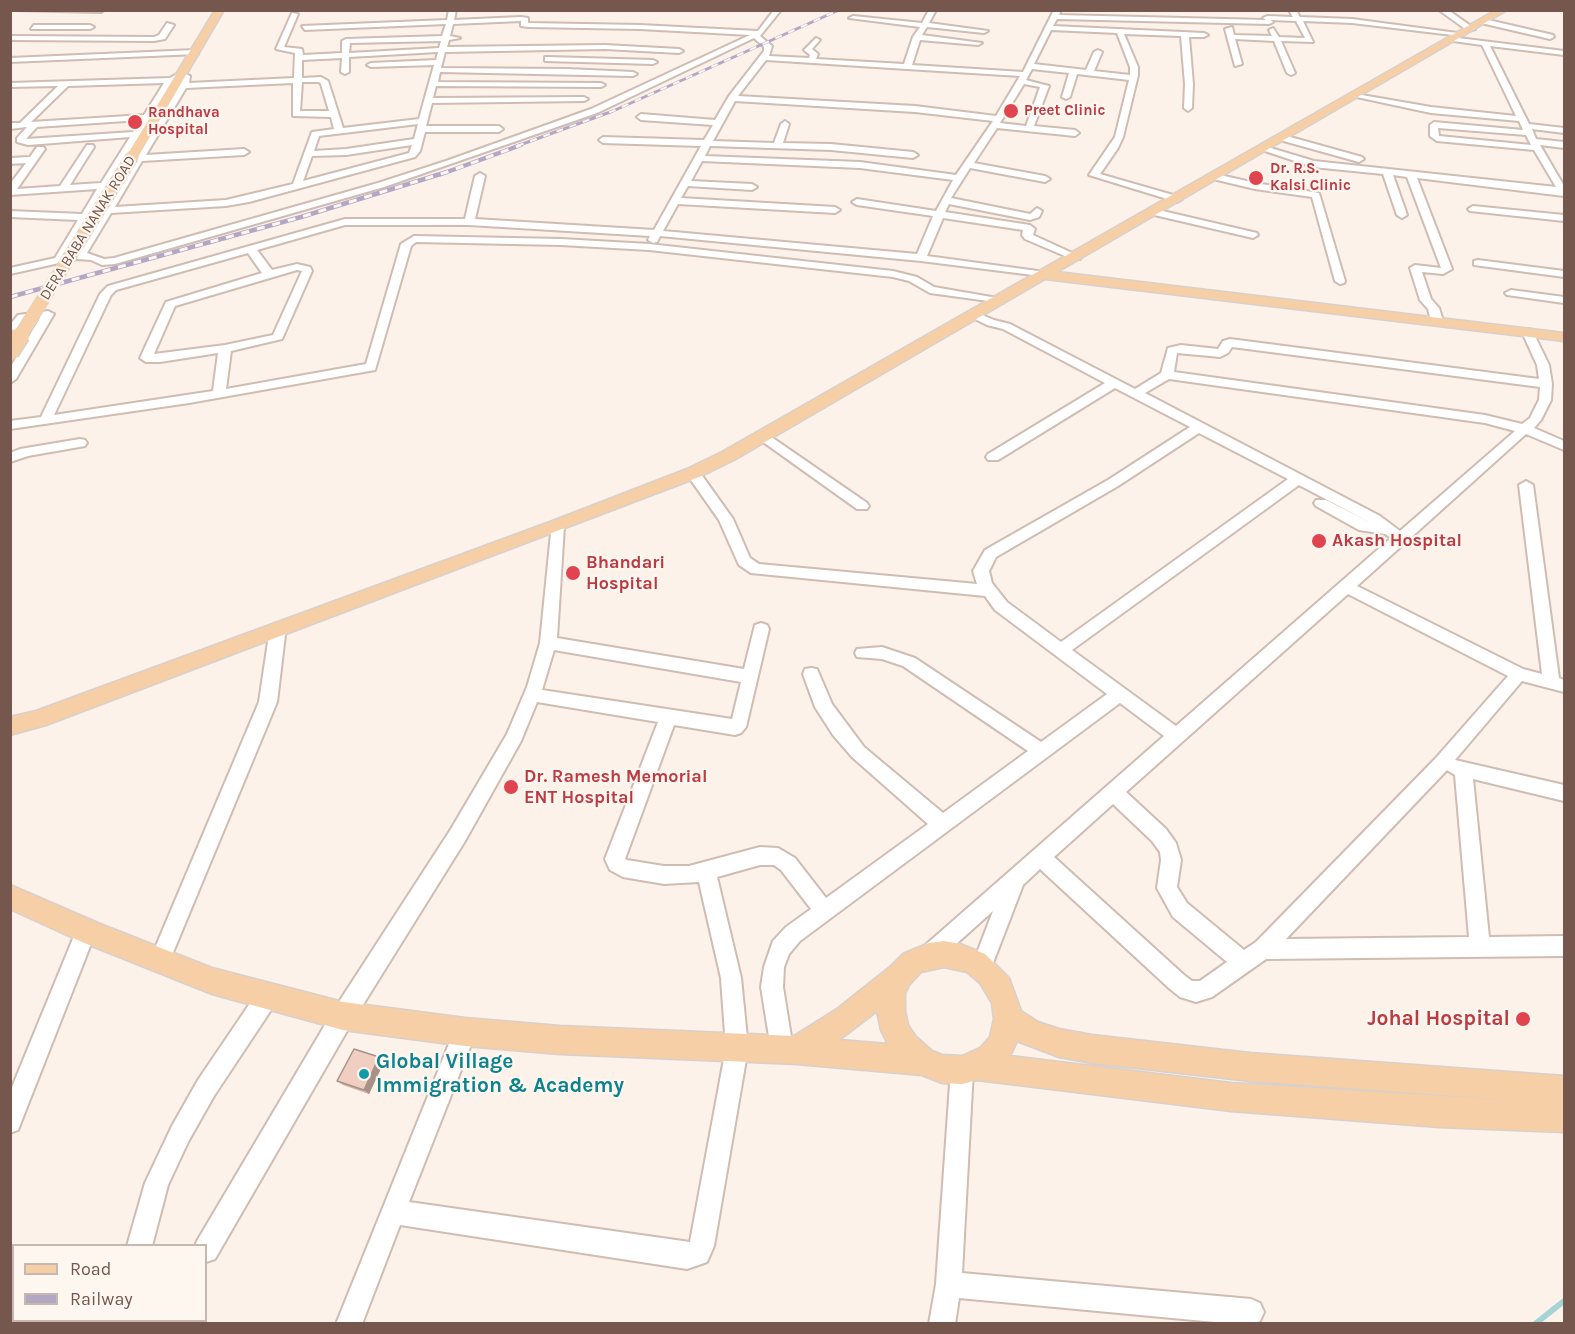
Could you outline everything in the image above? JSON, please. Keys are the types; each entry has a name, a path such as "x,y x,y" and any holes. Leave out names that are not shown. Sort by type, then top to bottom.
{"main road":[{"name":"DERA BABA NANAK ROAD","path":"10,352 132,157 220,10"},
{"path":"10,726 38,719 693,473 1077,257 1503,10"},
{"path":"1045,274 1564,337"},
{"path":"10,737 38,719"},
{"path":"10,896 86,931 212,981 343,1016 465,1032 560,1040 789,1050 922,1061 942,1069 969,1068 1258,1099 1564,1118"},
{"path":"789,1050 847,1019 900,976 912,963 928,956 944,954 976,963 999,987 1006,1003 1008,1019 1006,1034 1000,1047 990,1058 969,1068"},
{"path":"900,976 892,992 891,1011 895,1030 906,1047 922,1061"},
{"path":"1008,1019 1031,1034 1059,1043 1250,1067 1564,1090"},
{"path":"1250,1067 1258,1099"},
{"path":"1366,1076 1374,1107"}],"street":[{"path":"18,10 100,10"},
{"path":"55,60 108,10"},
{"path":"1137,10 1141,19"},
{"path":"1232,37 1310,40 1294,10"},
{"path":"10,20 25,11"},
{"path":"10,214 86,218 105,214 226,203 296,188 406,158 415,152 453,11 442,12"},
{"path":"10,271 80,256 93,257 102,262 115,261 403,178 594,111 758,31 770,24 779,11"},
{"path":"907,67 917,37 932,11"},
{"path":"1440,11 1485,43 1564,53"},
{"path":"921,258 945,200 1014,96 1054,12 1141,19 1226,20 1266,17 1550,37"},
{"path":"294,14 280,49 299,50 296,115 334,114"},
{"path":"344,15 348,26"},
{"path":"1266,17 1278,39 1290,73"},
{"path":"853,18 984,31"},
{"path":"306,28 524,19 524,24 528,25 758,31"},
{"path":"1226,20 1238,64"},
{"path":"10,38 158,39 170,25"},
{"path":"22,27 90,27"},
{"path":"1048,28 1204,35"},
{"path":"649,247 732,98 764,58 768,46 758,31"},
{"path":"1120,32 1134,67 1133,78 1119,137 1114,148 1094,175 1177,199"},
{"path":"1185,34 1189,84 1188,108"},
{"path":"653,37 664,37"},
{"path":"917,37 978,43"},
{"path":"10,46 24,38"},
{"path":"345,72 346,41 464,38"},
{"path":"79,58 98,39"},
{"path":"812,61 814,54 808,50 816,40"},
{"path":"1485,43 1530,133 1563,192"},
{"path":"298,58 442,49 604,47 679,51"},
{"path":"10,60 55,60 195,52"},
{"path":"1089,73 1098,52"},
{"path":"764,58 1024,74 1074,71 1133,78"},
{"path":"439,64 450,59"},
{"path":"540,59 653,62"},
{"path":"371,65 439,64 633,74"},
{"path":"1066,97 1074,71"},
{"path":"1024,74 1045,86 1029,128"},
{"path":"12,86 178,80 321,79 325,84 339,130"},
{"path":"80,256 139,158 178,80"},
{"path":"59,260 147,117 178,80"},
{"path":"23,125 66,83"},
{"path":"434,84 600,85"},
{"path":"1356,96 1431,110 1530,133 1564,145"},
{"path":"732,98 931,110 1075,134"},
{"path":"429,101 584,99"},
{"path":"10,126 147,117"},
{"path":"641,117 718,123"},
{"path":"34,124 20,140 28,142 137,134"},
{"path":"778,145 785,124"},
{"path":"1530,133 1434,124 1434,136 1437,138 1530,133 1564,130"},
{"path":"296,188 315,134 339,130 422,125 500,129"},
{"path":"1283,138 1359,159"},
{"path":"603,140 915,152 900,170"},
{"path":"308,154 345,152 418,141"},
{"path":"63,189 90,147"},
{"path":"40,149 10,192 105,186"},
{"path":"1264,149 1313,164 1563,192"},
{"path":"139,158 244,152"},
{"path":"698,158 860,165 959,178"},
{"path":"10,161 33,160"},
{"path":"968,165 1045,179"},
{"path":"1387,172 1402,215"},
{"path":"1411,175 1447,269 1443,271 1415,268 1425,300 1433,308 1437,321"},
{"path":"469,222 480,176"},
{"path":"1216,177 1255,186 1316,195 1340,281"},
{"path":"684,183 752,187"},
{"path":"945,200 1029,217 1034,217 1037,211"},
{"path":"674,201 835,210"},
{"path":"857,202 1026,227 1030,229 1027,235 1029,237 1077,257"},
{"path":"1473,209 1564,218"},
{"path":"1155,212 1253,235"},
{"path":"45,421 108,290 345,222 469,222 657,233 921,258 1045,274"},
{"path":"10,426 219,394 371,367 406,244 410,240 561,242 649,247 893,274 913,279 930,290 999,301"},
{"path":"251,249 269,274"},
{"path":"1478,263 1564,274"},
{"path":"297,267 302,267 307,271 281,335 273,340 152,359 146,358 170,304 269,274 297,267"},
{"path":"1511,293 1564,300"},
{"path":"10,334 22,317 48,314 10,379"},
{"path":"975,315 991,323 1006,326 1110,385 1293,482 1364,527 1395,534"},
{"path":"928,956 1346,587 1395,534 1535,420 1545,400 1546,384 1542,365 1528,332"},
{"path":"1167,375 1172,351 1181,349 1220,353 1230,343 1546,384"},
{"path":"219,394 225,348"},
{"path":"1135,394 1167,375 1485,420 1525,429 1564,446"},
{"path":"1110,385 1135,394 1195,430"},
{"path":"993,457 1110,385"},
{"path":"1177,736 1001,606 988,591 981,571 990,554 1113,483 1195,430"},
{"path":"764,435 862,506"},
{"path":"10,458 25,452 80,443"},
{"path":"693,473 726,519 744,561 756,569 988,591"},
{"path":"1061,650 1293,482"},
{"path":"1346,587 1519,674 1558,685 1526,486"},
{"path":"207,1248 343,1016 458,835 516,736 548,643 556,526"},
{"path":"532,695 735,728 740,722 762,629"},
{"path":"160,960 268,702 277,634"},
{"path":"548,643 751,677"},
{"path":"863,653 882,653 909,662 1041,751"},
{"path":"811,674 824,707 839,730 858,752 942,824"},
{"path":"1041,857 1188,990 1196,992 1205,990 1263,949 1441,764 1519,674"},
{"path":"789,1050 772,987 774,967 780,948 793,934 1119,694"},
{"path":"668,718 615,858 616,864 623,868 664,875 689,875 760,856 778,857 788,864 824,911"},
{"path":"1441,764 1564,793"},
{"path":"1463,769 1480,947"},
{"path":"1113,792 1159,835 1169,849 1171,860 1167,888 1180,910 1244,964"},
{"path":"393,1212 687,1256 698,1253 705,1234 737,1048 731,978 706,871"},
{"path":"989,974 982,966 1014,881"},
{"path":"10,1122 16,1095 86,931"},
{"path":"1263,949 1564,946"},
{"path":"139,1244 158,1183 180,1134 206,1088 267,997"},
{"path":"349,1323 465,1032"},
{"path":"942,1323 949,1284 969,1068"},
{"path":"949,1284 1251,1312"}],"building":[{"name":"Global Village Immigration & Academy","path":"354,1049 379,1057 364,1090 337,1081"}],"waterway":[{"path":"1535,1324 1564,1301"}],"railway":[{"path":"517,146 613,111 839,10"},
{"path":"10,297 301,217 447,172 521,145"}],"place":[{"name":"Preet Clinic","path":"1011,111"},
{"name":"Randhava Hospital","path":"135,122"},
{"name":"Dr. R.S. Kalsi Clinic","path":"1256,178"},
{"name":"Akash Hospital","path":"1319,541"},
{"name":"Bhandari Hospital","path":"573,573"},
{"name":"Dr. Ramesh Memorial ENT Hospital","path":"511,787"},
{"name":"Johal Hospital","path":"1523,1019"},
{"name":"Global Village Immigration & Academy","path":"364,1074"}]}
